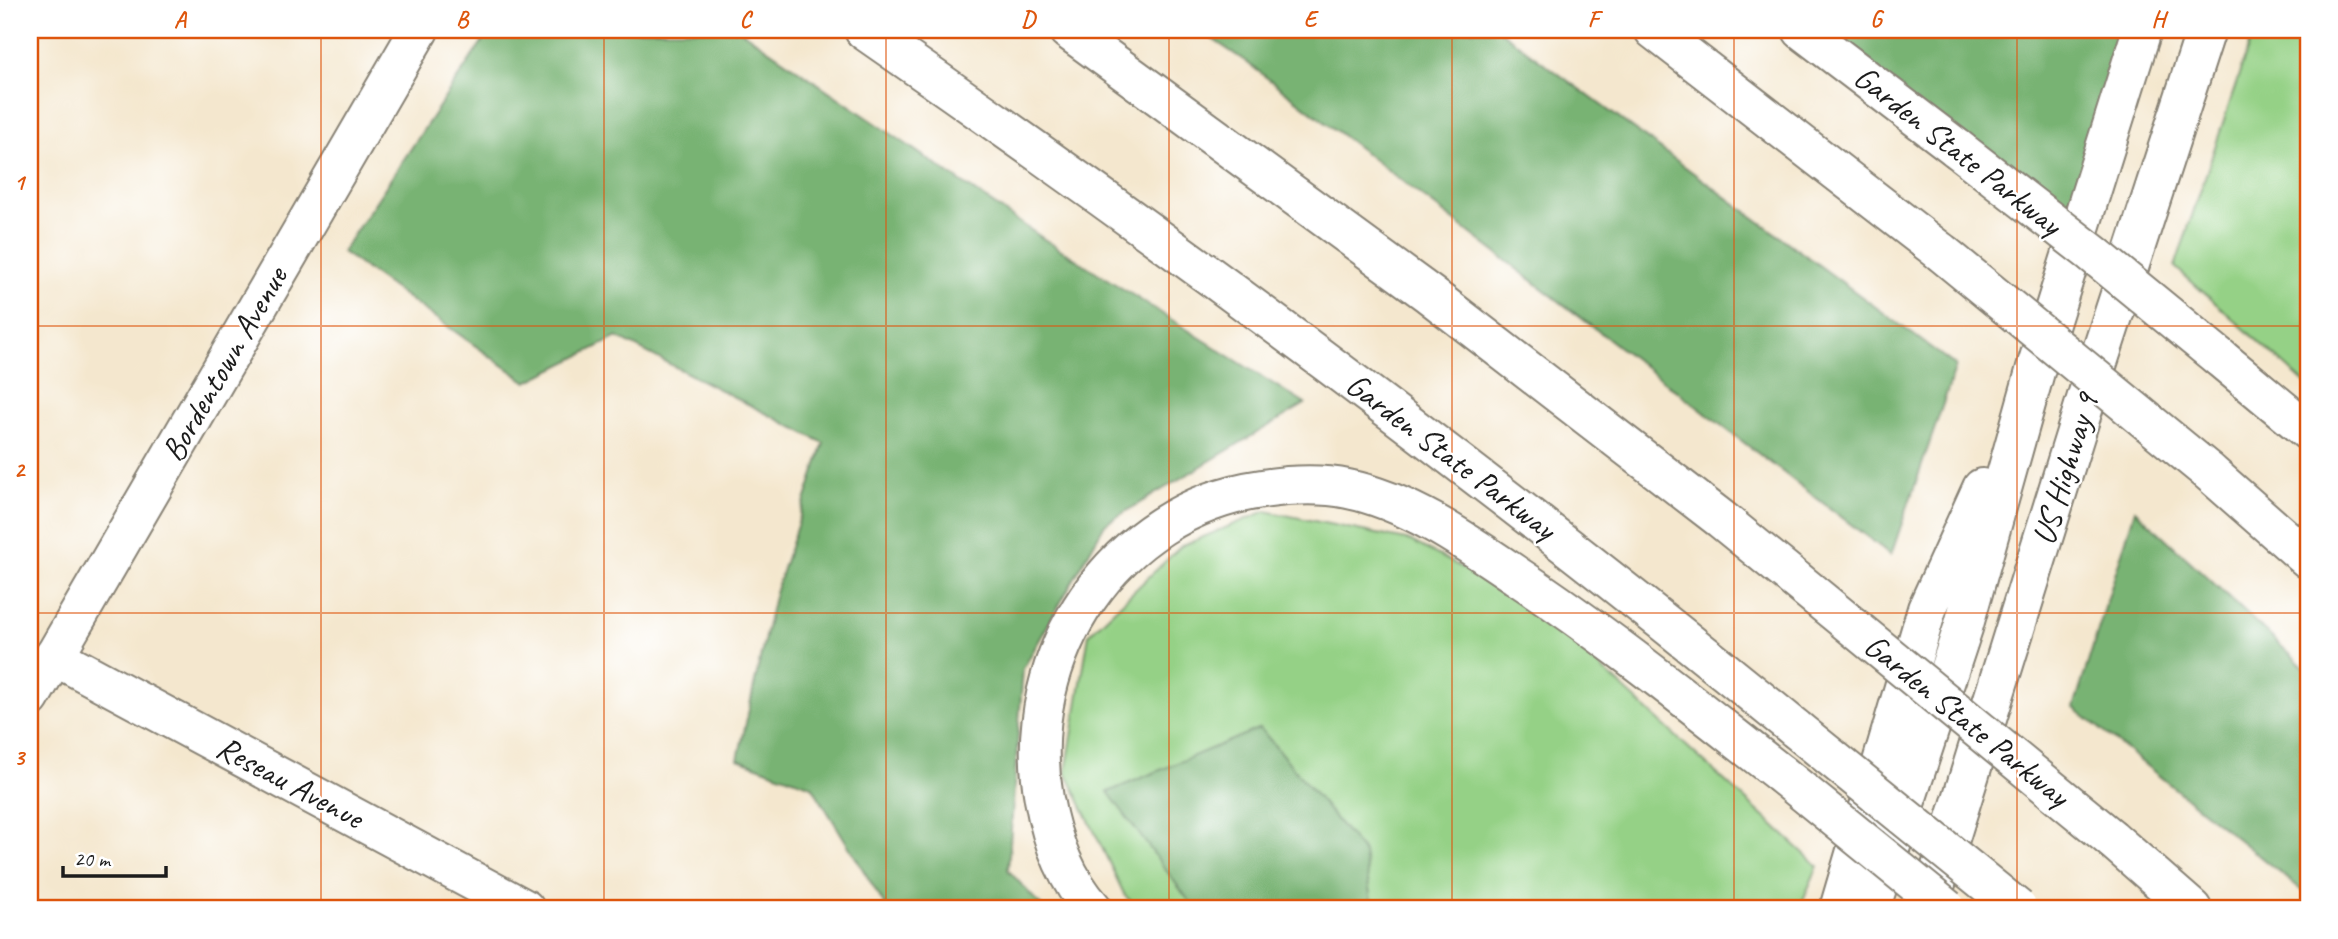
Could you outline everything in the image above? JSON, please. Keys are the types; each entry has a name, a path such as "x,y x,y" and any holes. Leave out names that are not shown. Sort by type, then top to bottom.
{"main road":[{"name":"Bordentown Avenue","path":"30,698 419,30"},
{"name":"Garden State Parkway","path":"864,30 1110,204 1402,418 1599,569 2018,909"},
{"name":"Garden State Parkway","path":"1068,30 1429,294 1721,519 2112,839 2192,909"},
{"path":"1654,30 1941,252 2208,471 2308,559"},
{"name":"Garden State Parkway","path":"1802,30 2092,253 2308,430"},
{"name":"US Highway 9","path":"1870,909 1963,628 2036,368 2142,30"},
{"name":"US Highway 9","path":"1928,909 2089,390 2206,30"},
{"path":"1839,909 1927,609 2036,368"},
{"path":"1093,909 1070,875 1057,848 1041,782 1042,719 1048,685 1071,623 1108,571 1132,548 1186,512 1216,499 1248,491 1314,485 1348,489 1378,498 1438,525 1491,558 1600,632 1947,909"},
{"name":"Reseau Avenue","path":"54,656 525,909"}],"green space":[{"path":"490,30 740,30 1044,239 1305,404 1105,524 1023,669 1008,870 1044,909 887,909 812,786 738,759 774,596 824,443 617,337 527,382 342,252"},
{"path":"1199,30 1499,30 1956,366 1891,555 1245,61"},
{"path":"1802,30 2142,30 2074,247"},
{"path":"2254,30 2308,30 2308,386 2175,267"},
{"path":"2135,510 2308,671 2308,895 2074,708"},
{"path":"1266,511 1411,541 1530,603 1818,866 1799,909 1372,909 1364,853 1109,792 1195,909 1141,909 1125,896 1066,772 1089,634 1181,546"},
{"path":"1260,728 1364,853 1372,909 1195,909 1108,792"}]}
